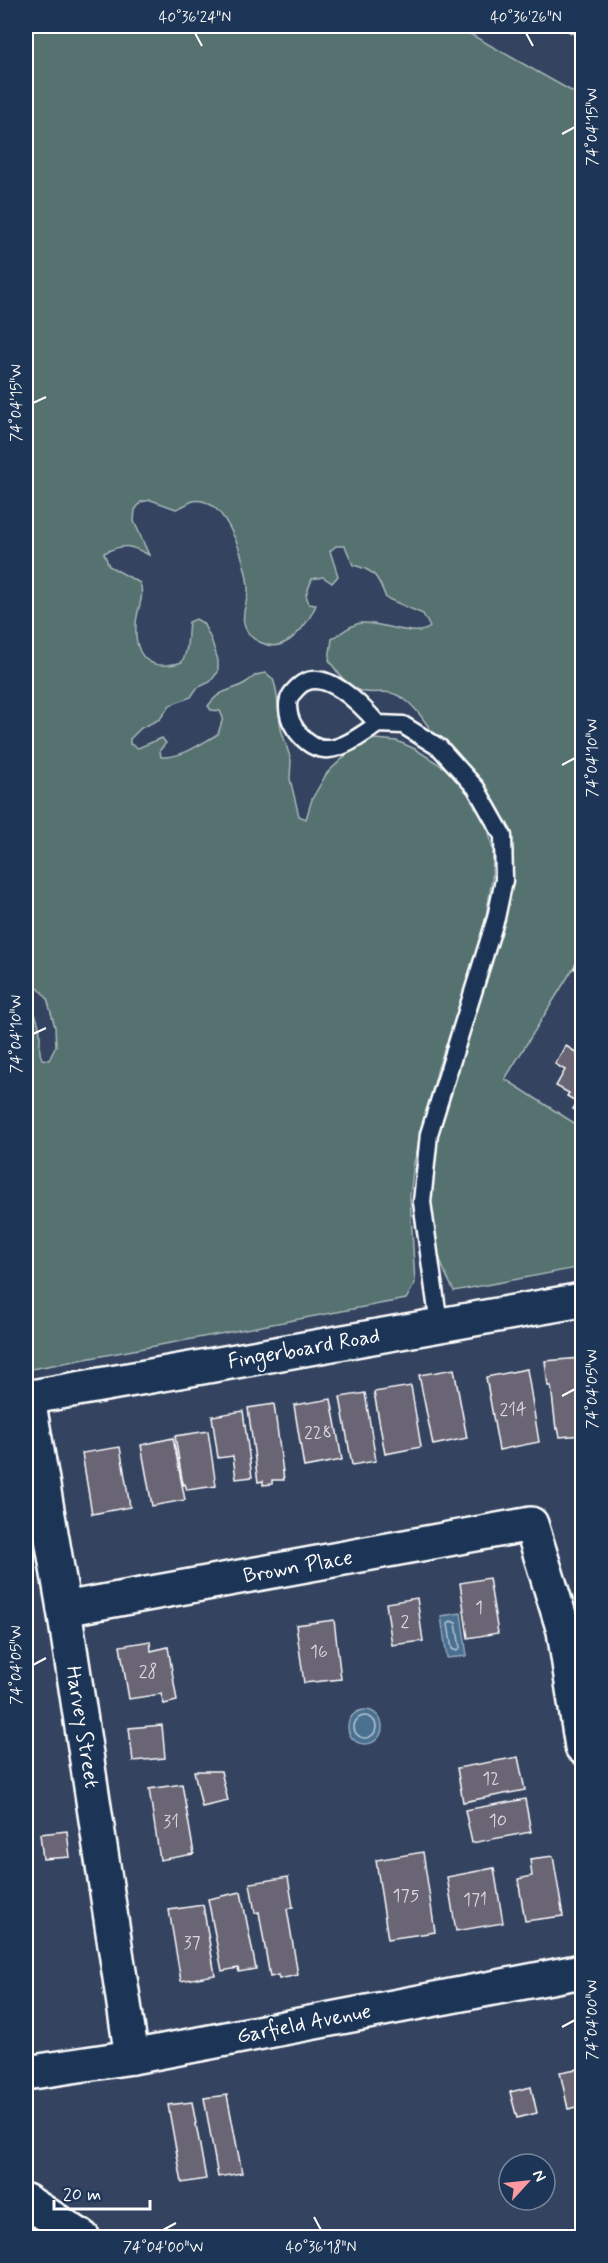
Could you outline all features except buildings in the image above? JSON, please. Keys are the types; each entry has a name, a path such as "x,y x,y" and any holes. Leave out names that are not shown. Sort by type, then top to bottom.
{"street":[{"name":"Fingerboard Road","path":"27,1398 582,1300"},
{"name":"Harvey Street","path":"27,1398 64,1609 132,2057"},
{"name":"Brown Place","path":"64,1609 531,1524 564,1630 582,1747"},
{"name":"Garfield Avenue","path":"26,2073 132,2057 582,1971"},
{"path":"26,2203 56,2238"},
{"path":"26,2203 82,2238"}],"lane":[{"path":"378,724 357,701 339,688 319,680 302,684 291,694 288,708 294,725 313,747 328,750 339,747 378,724 404,725 440,748 476,788 503,836 504,880 496,918 429,1134 422,1202 439,1325"}],"green space":[{"path":"26,26 456,26 582,97 582,954 505,1079 582,1128 582,1267 454,1291 441,1262 433,1234 430,1205 431,1176 436,1148 450,1091 507,907 513,873 512,840 504,818 487,790 433,733 413,706 393,694 359,691 344,680 329,660 332,639 353,625 369,623 407,630 424,630 430,627 423,614 386,598 375,576 366,569 353,565 345,546 336,546 330,551 338,576 332,583 323,577 312,579 306,595 309,604 316,605 302,629 288,641 279,645 271,646 262,643 250,636 244,624 248,592 247,577 239,548 225,520 205,502 193,501 176,509 151,500 141,502 135,510 134,521 149,555 127,546 104,553 109,566 140,583 141,598 136,636 141,654 146,660 161,665 182,662 187,647 189,622 196,619 203,623 211,639 218,660 218,672 210,682 197,688 191,697 170,705 160,719 141,728 130,739 130,744 138,748 162,738 166,743 160,750 161,757 169,757 191,750 218,734 223,718 220,711 211,710 208,706 213,700 256,675 266,673 273,679 276,689 281,729 291,760 290,779 299,816 306,819 312,799 327,773 360,743 375,739 397,741 415,749 448,770 478,806 488,828 493,851 492,880 482,940 438,1068 414,1163 410,1196 415,1283 406,1299 26,1370 26,999 38,1023 42,1059 49,1060 56,1046 55,1027 47,998 26,979"}],"water":[{"path":"461,1613 467,1656 447,1658 441,1616"},
{"path":"365,1710 377,1715 382,1727 377,1739 365,1744 353,1739 348,1727 353,1715"}]}
